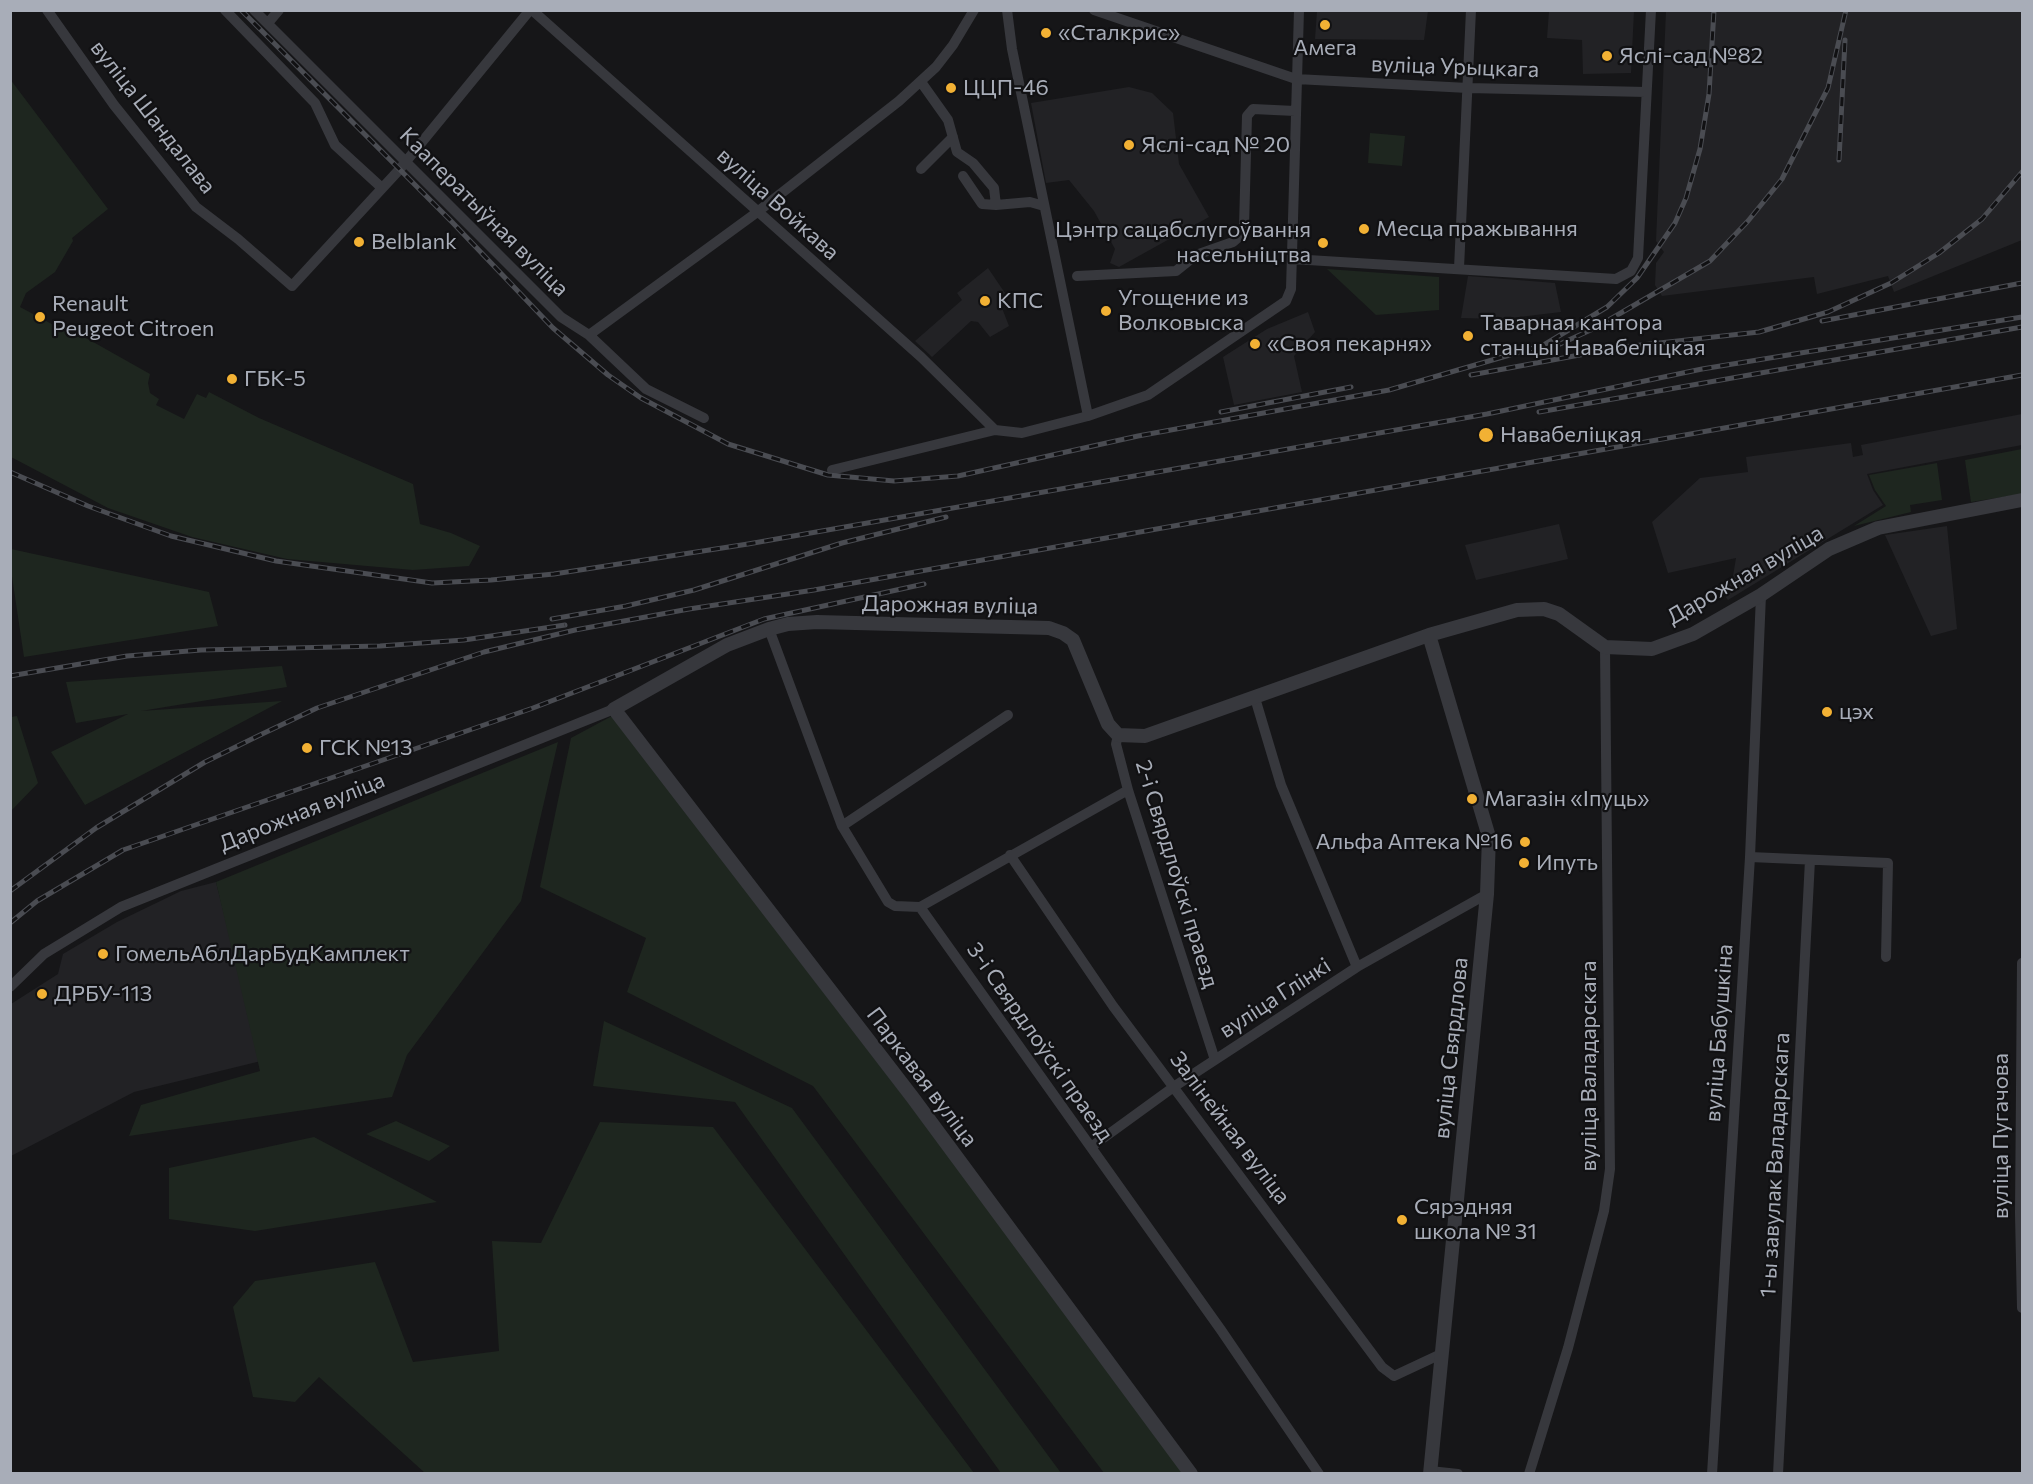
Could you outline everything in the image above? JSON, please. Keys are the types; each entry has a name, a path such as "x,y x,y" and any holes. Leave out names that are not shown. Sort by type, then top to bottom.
{"street":[{"path":"225,10 315,103 335,145 382,188 531,10"},
{"name":"Кааператыўная вуліца","path":"254,10 561,317 589,335 646,389 704,418"},
{"path":"268,23 279,10"},
{"name":"вуліца Войкава","path":"531,10 756,213 921,357 995,430"},
{"path":"589,335 756,213 921,82 953,45 974,10"},
{"path":"1007,10 1012,49 1088,416"},
{"name":"вуліца Урыцкага","path":"1094,10 1296,79 1468,88 1646,92"},
{"path":"832,470 995,430 1022,433 1088,416 1148,395 1286,301 1291,289 1299,10"},
{"path":"1459,268 1471,10"},
{"path":"1292,259 1616,279 1631,271 1638,258 1651,10"},
{"name":"вуліца Шандалава","path":"51,12 114,105 196,207 238,239 292,286 382,188"},
{"path":"921,82 948,120 957,152 973,164 994,188 996,205"},
{"path":"1077,276 1176,271 1196,255 1233,242 1244,228 1247,116 1252,110 1295,111"},
{"path":"921,169 953,137"},
{"path":"963,176 982,204 1030,202 1044,206"},
{"name":"Дарожная вуліца","path":"1605,647 1652,649 1678,641 1761,595 1829,549 1878,528 2022,500"},
{"name":"вуліца Бабушкіна","path":"1712,1473 1750,857 1761,595"},
{"path":"1118,735 1146,736 1429,635 1517,610 1544,609 1559,614 1605,647"},
{"name":"Дарожная вуліца","path":"10,987 44,954 121,907 614,709 727,645 769,629 817,622 1049,628 1073,640 1108,724 1118,735"},
{"path":"769,629 842,826 888,902 896,906 920,907 1128,790"},
{"name":"вуліца Свярдлова","path":"1429,635 1489,837 1487,894 1430,1472"},
{"name":"вуліца Валадарскага","path":"1529,1473 1568,1348 1604,1211 1610,1169 1605,647"},
{"path":"1255,698 1281,784 1357,967"},
{"name":"Паркавая вуліца","path":"614,709 913,1098 1191,1473"},
{"path":"842,826 1008,715"},
{"name":"2-і Свярдлоўскі праезд","path":"1118,735 1116,744 1128,790 1215,1060"},
{"name":"Залінейная вуліца","path":"1010,855 1113,1006 1387,1372 1394,1376 1441,1354"},
{"path":"1750,857 1888,863 1886,957"},
{"name":"1-ы завулак Валадарскага","path":"1778,1473 1810,860"},
{"name":"вуліца Глінкі","path":"1091,1147 1175,1086 1357,967 1487,894"},
{"name":"3-і Свярдлоўскі праезд","path":"920,907 1319,1473"},
{"name":"вуліца Пугачова","path":"2022,963 2022,1308"},
{"path":"1430,1472 1458,1473"}],"shaded area":[{"path":"1317,11 1428,11 1424,40 1315,39"},
{"name":"Яслі-сад №82","path":"1549,11 1634,11 1631,73 1583,74 1582,40 1547,38"},
{"path":"1666,11 2022,11 2022,240 1894,292 1888,276 1817,294 1814,277 1662,296 1655,285 1656,263 1664,252 1656,241"},
{"path":"10,79 108,209 72,238 73,241 55,272 26,293 20,307 76,337 79,334 150,374 148,383 150,393 159,399 156,405 184,419 197,394 206,398 209,392 259,418 413,484 420,524 451,533 480,546 469,566 413,570 287,559 192,537 108,508 11,457"},
{"path":"1129,87 1152,93 1173,113 1179,164 1209,217 1119,267 1110,263 1115,249 1094,211 1069,180 1046,183 1031,103"},
{"path":"1370,133 1405,136 1402,166 1368,163"},
{"path":"988,268 1007,296 1000,303 1009,326 990,337 978,322 971,321 932,357 915,341 962,300 957,293"},
{"path":"1327,269 1439,277 1439,310 1376,315"},
{"path":"1468,276 1555,283 1561,312 1502,319 1461,318"},
{"path":"1308,312 1315,332 1294,356 1302,392 1234,405 1223,357 1267,329"},
{"path":"2022,414 2022,445 1867,474 1873,490 1883,505 1728,600 1718,587 1733,576 1736,558 1668,573 1652,522 1700,478 1748,472 1746,457 1851,443 1853,457 1863,455 1861,445"},
{"path":"2022,449 2022,494 1971,502 1965,460"},
{"path":"1937,463 1942,500 1910,505 1911,512 1854,526 1886,506 1875,490 1869,475"},
{"path":"1559,524 1568,559 1476,580 1465,545"},
{"path":"1947,526 1957,629 1931,636 1885,535"},
{"path":"11,549 209,592 218,626 24,657 11,570"},
{"path":"282,666 287,687 141,711 282,701 85,805 51,752 128,714 76,723 66,682"},
{"path":"17,716 38,783 11,811 11,717"},
{"path":"612,716 952,1160 1185,1473 1104,1473 813,1086 627,992 646,938 540,887 571,738"},
{"path":"558,742 521,901 407,1055 392,1097 129,1136 141,1105 260,1071 216,882"},
{"path":"216,882 261,1061 134,1092 11,1156 11,1004 58,974 63,954 117,922 181,891"},
{"path":"604,1021 792,1108 1061,1473 1001,1473 735,1102 593,1086"},
{"path":"396,1121 450,1146 429,1161 366,1134"},
{"path":"600,1122 713,1127 974,1473 425,1473 319,1377 295,1402 253,1397 233,1307 255,1281 375,1262 413,1362 499,1351 492,1241 541,1243"},
{"path":"314,1137 437,1202 255,1231 169,1219 169,1168"}],"railway":[{"path":"241,10 452,222 553,328 608,375 641,398 728,444 828,475 894,481 958,476 1138,436 1389,390 1544,345"},
{"path":"1537,349 1607,307 1637,278 1675,223 1686,198 1700,149 1709,94 1714,10"},
{"path":"1560,344 1595,328 1710,261 1748,221 1782,179 1828,88 1846,10"},
{"path":"1839,160 1845,40"},
{"path":"1471,375 1623,347 1759,332 1828,312 1891,283 1939,253 1982,219 2022,172"},
{"path":"1822,321 2022,283"},
{"path":"10,472 88,506 171,536 276,561 432,583 491,580 554,574 748,544 1487,414 1702,369 2022,317"},
{"path":"1539,412 2022,327"},
{"path":"10,891 96,828 205,762 317,708 484,652 575,630 689,609 814,590 2022,375"},
{"path":"1221,412 1351,387"},
{"path":"552,619 626,606 694,590 842,543 946,517"},
{"path":"10,923 37,901 123,850 533,708 764,619 924,584"},
{"path":"10,676 127,656 201,650 380,646 464,640 565,625"}],"place":[{"name":"Амега","path":"1325,25"},
{"name":"«Сталкрис»","path":"1046,33"},
{"name":"Яслі-сад №82","path":"1607,56"},
{"name":"ЦЦП-46","path":"951,88"},
{"name":"Яслі-сад № 20","path":"1129,145"},
{"name":"Месца пражывання","path":"1364,229"},
{"name":"Belblank","path":"359,242"},
{"name":"Цэнтр сацабслугоўвання насельніцтва","path":"1323,243"},
{"name":"КПС","path":"985,301"},
{"name":"Угощение из Волковыска","path":"1106,311"},
{"name":"Renault Peugeot Citroen","path":"40,317"},
{"name":"Таварная кантора станцыі Навабеліцкая","path":"1468,336"},
{"name":"«Своя пекарня»","path":"1255,344"},
{"name":"ГБК-5","path":"232,379"},
{"name":"Навабеліцкая","path":"1486,435"},
{"name":"цэх","path":"1827,712"},
{"name":"ГСК №13","path":"307,748"},
{"name":"Магазін «Іпуць»","path":"1472,799"},
{"name":"Альфа Аптека №16","path":"1525,842"},
{"name":"Ипуть","path":"1524,863"},
{"name":"ГомельАблДарБудКамплект","path":"103,954"},
{"name":"ДРБУ-113","path":"42,994"},
{"name":"Сярэдняя школа № 31","path":"1402,1220"}]}
